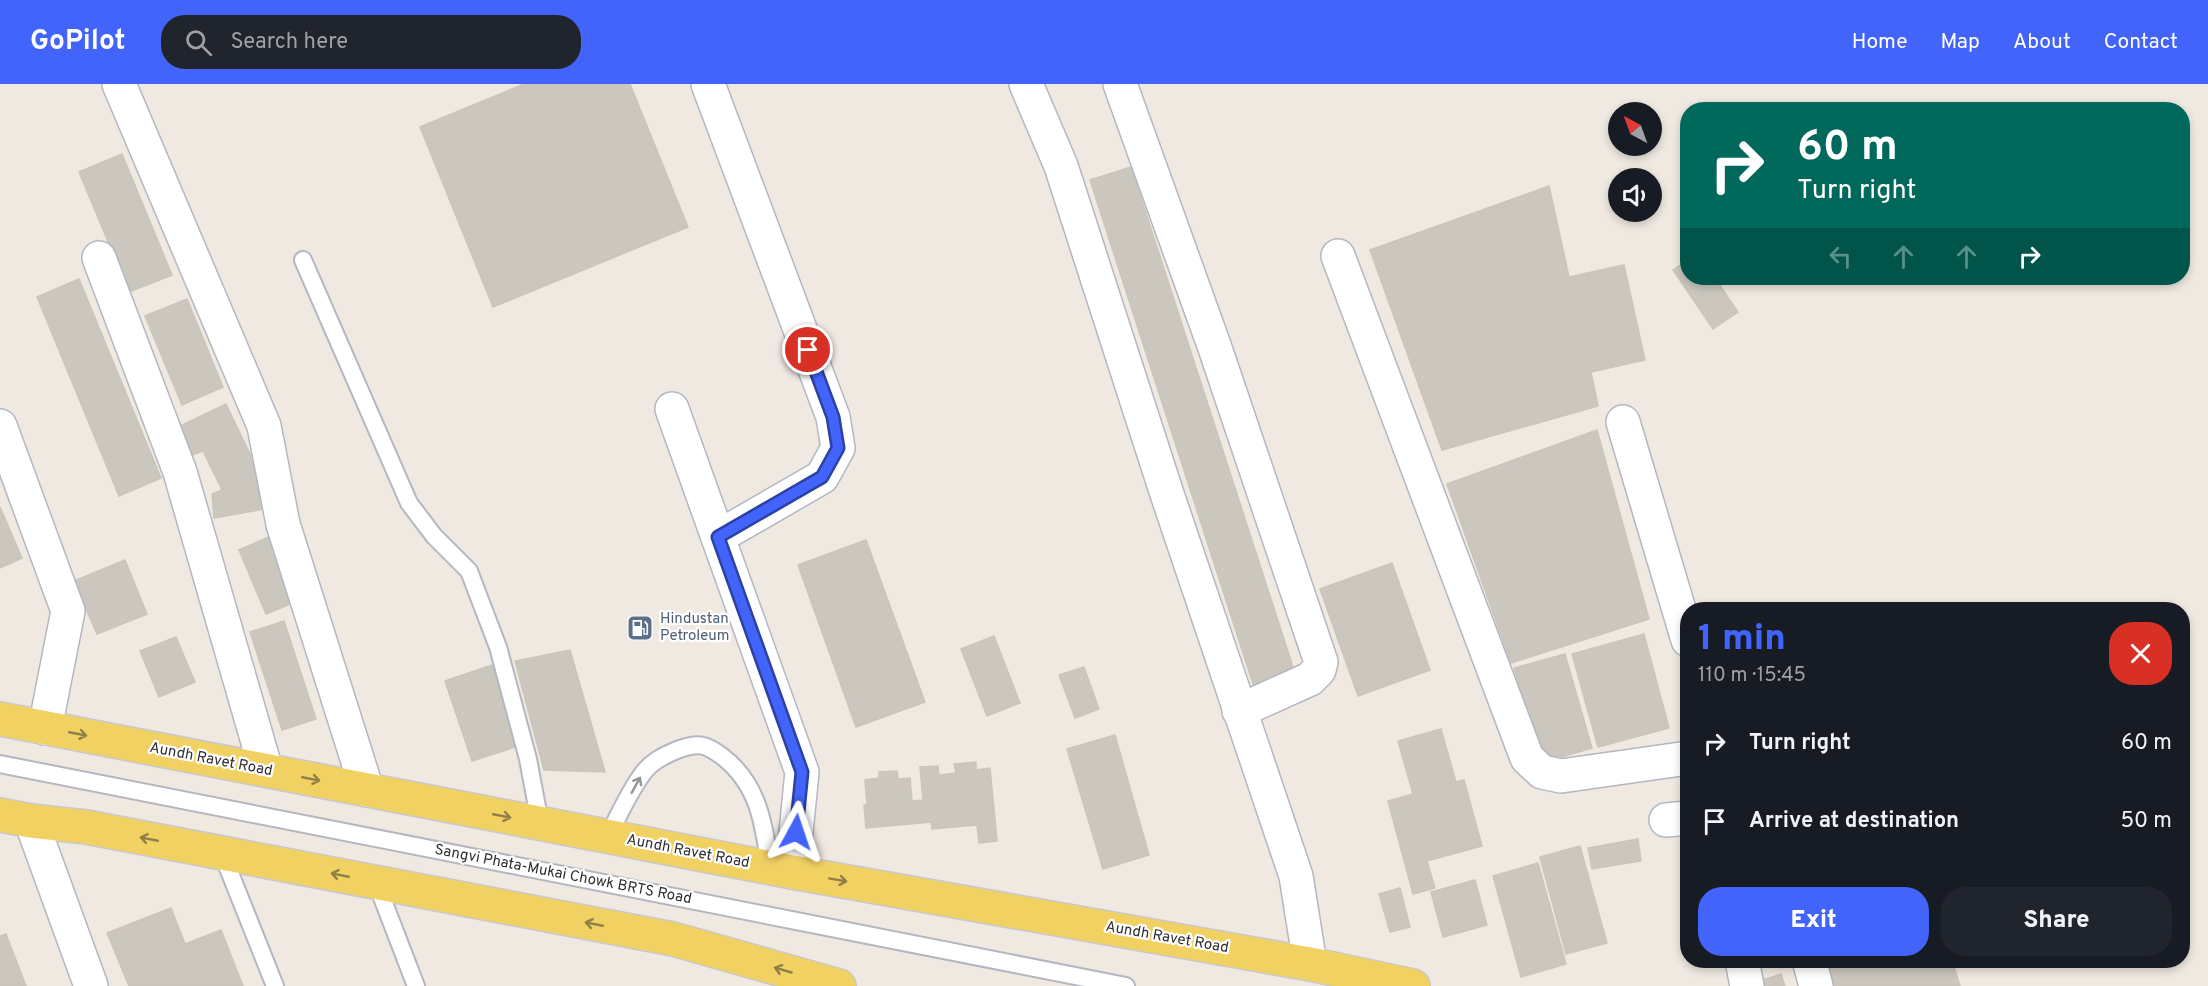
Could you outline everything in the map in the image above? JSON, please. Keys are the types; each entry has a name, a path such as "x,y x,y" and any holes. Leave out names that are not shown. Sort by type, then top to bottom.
{"main road":[{"name":"Aundh Ravet Road","path":"0,719 781,870 1310,964 1413,986"},
{"path":"16,818 86,827 673,939 839,986"}],"street":[{"path":"119,84 264,426 282,524 367,790"},
{"path":"708,84 833,417 838,448 822,477 718,537"},
{"path":"1026,84 1061,166 1239,711 1296,876 1310,964"},
{"path":"1120,84 1215,348 1321,662 1319,670 1310,679 1239,711"},
{"path":"1338,256 1527,758 1542,772 1560,776 1680,760"},
{"path":"99,258 180,472 266,770"},
{"path":"672,409 802,772 781,870"},
{"path":"1623,422 1680,613"},
{"path":"0,426 68,611 45,728"},
{"path":"16,818 91,986"},
{"path":"1744,968 1747,986"},
{"path":"1811,968 1816,986"}],"lane":[{"path":"303,260 409,503 434,536 469,572 498,647 528,759 540,823"},
{"path":"608,836 641,775 658,758 689,746 708,746 734,766 753,790 765,833 781,870"},
{"name":"Sangvi Phata-Mukai Chowk BRTS Road","path":"0,764 1126,986"},
{"path":"222,853 275,986"},
{"path":"376,882 416,986"}],"building":[{"path":"524,84 630,84 688,227 493,307 420,127"},
{"path":"122,154 172,275 129,292 79,172"},
{"path":"1131,167 1293,667 1256,693 1090,180"},
{"path":"1549,186 1569,277 1624,265 1645,360 1591,372 1598,406 1442,450 1370,250"},
{"path":"1680,265 1680,280 1673,270"},
{"path":"79,279 161,478 119,496 37,297"},
{"path":"1683,285 1720,285 1738,312 1713,329"},
{"path":"187,299 223,387 182,405 145,316"},
{"path":"226,404 250,454 265,509 214,518 212,494 222,490 203,451 192,455 178,427"},
{"path":"1597,430 1649,619 1511,663 1447,484"},
{"path":"0,507 22,558 0,568"},
{"path":"273,535 300,600 266,614 239,550"},
{"path":"866,540 925,702 856,727 798,565"},
{"path":"125,560 147,614 97,634 74,581"},
{"path":"1392,563 1430,670 1358,696 1320,589"},
{"path":"284,621 316,719 282,730 250,632"},
{"path":"1644,634 1669,728 1598,747 1572,654"},
{"path":"994,636 1020,703 987,716 961,649"},
{"path":"176,637 195,682 159,697 140,651"},
{"path":"570,650 605,772 544,770 515,661"},
{"path":"1565,654 1592,748 1542,763 1514,668"},
{"path":"492,665 518,746 472,761 445,681"},
{"path":"1084,667 1099,709 1075,718 1059,675"},
{"path":"1441,729 1456,782 1464,780 1482,846 1427,861 1435,888 1413,894 1388,801 1413,794 1398,741"},
{"path":"1115,735 1149,855 1103,869 1067,749"},
{"path":"976,762 976,770 990,768 997,841 979,843 977,825 932,829 931,822 866,828 865,780 879,778 879,772 897,771 898,779 910,778 912,801 923,800 920,767 938,766 939,775 956,773 954,764"},
{"path":"1638,839 1641,861 1592,869 1588,848"},
{"path":"1580,846 1607,943 1566,954 1540,857"},
{"path":"1538,863 1566,964 1521,977 1493,876"},
{"path":"1475,880 1487,925 1443,937 1431,892"},
{"path":"1400,888 1410,927 1390,932 1379,894"},
{"path":"171,908 185,944 221,930 243,986 129,986 107,933"},
{"path":"6,934 26,986 0,986 0,936"},
{"path":"1828,968 1954,968 1960,986 1834,986"},
{"path":"1781,974 1785,986 1758,986 1757,982"}],"place":[{"name":"Hindustan Petroleum","path":"640,628"}],"route":[{"path":"796,832 802,772 718,537 822,477 838,448 833,417 808,350"}]}
